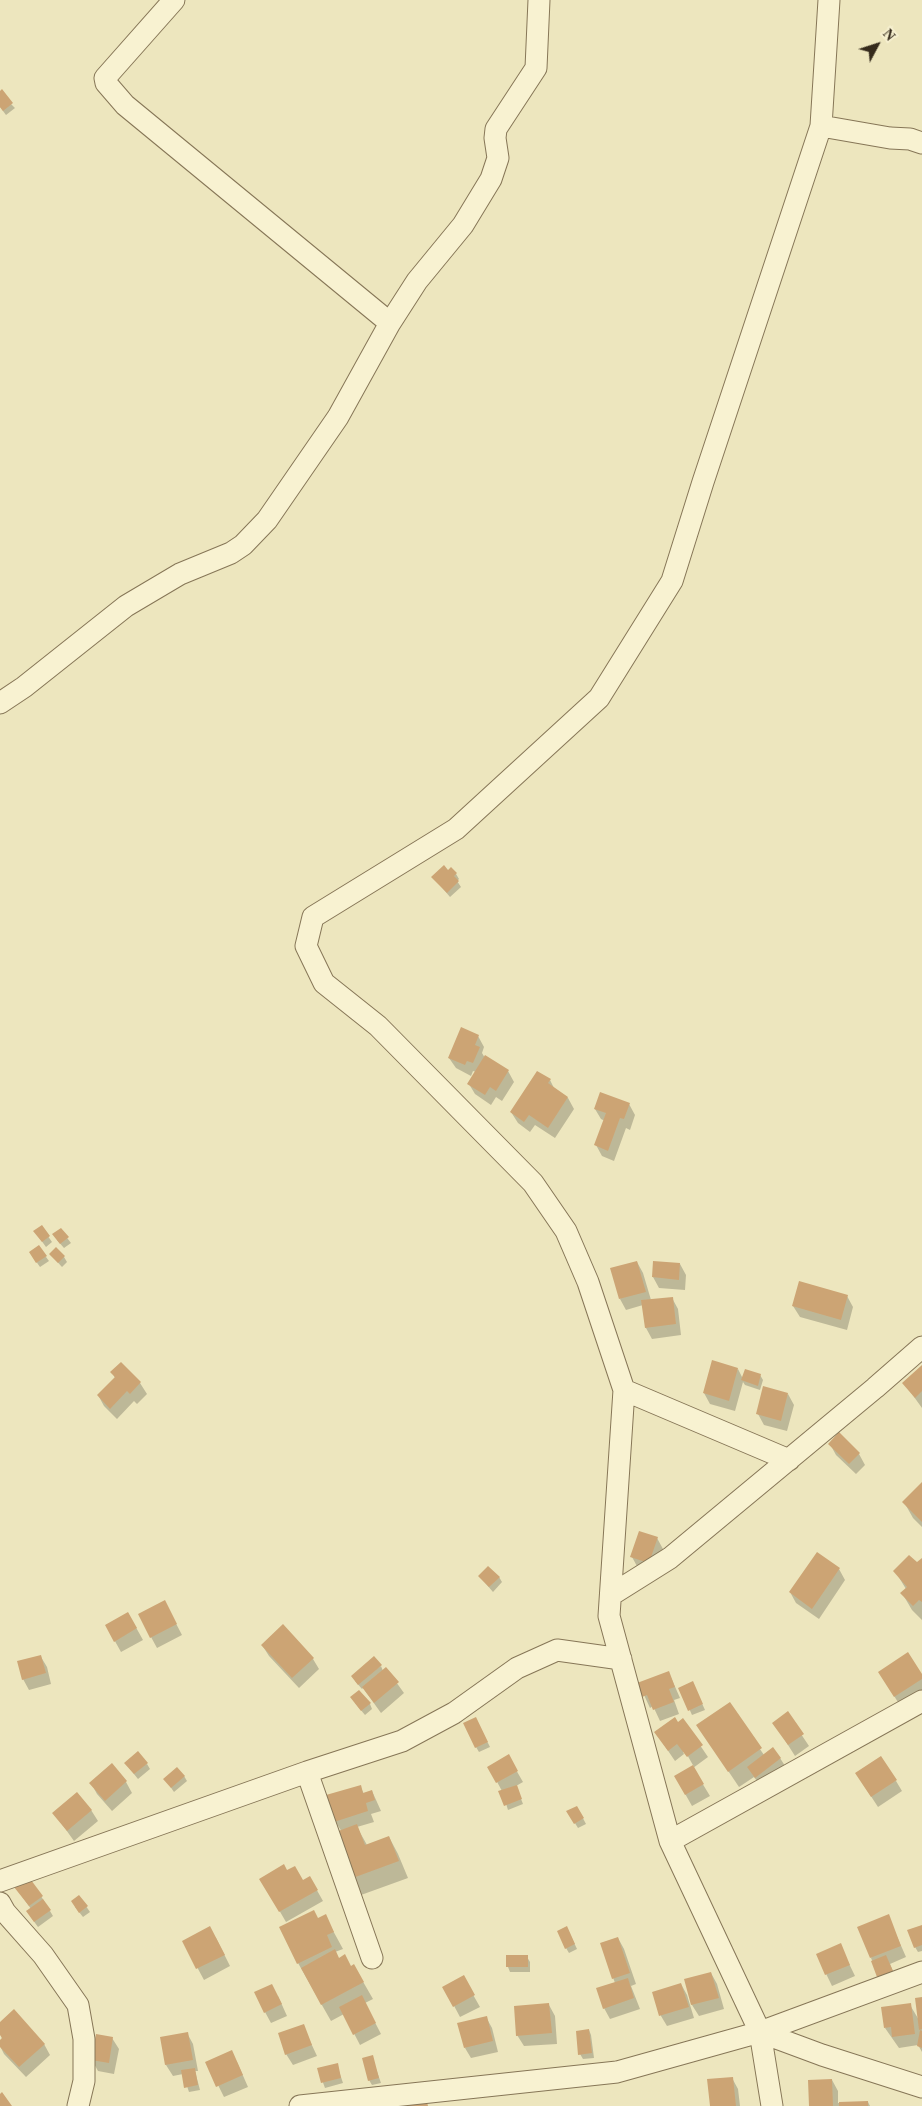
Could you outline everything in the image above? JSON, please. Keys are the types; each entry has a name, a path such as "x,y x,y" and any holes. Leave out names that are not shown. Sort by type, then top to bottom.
{"street":[{"path":"174,0 105,78 106,84 125,105 390,323"},
{"path":"0,704 126,606 180,574 231,553 243,545 267,520 338,417 390,323 417,281 463,225 491,179 498,158 495,138 496,129 536,68 539,0"},
{"path":"772,2106 760,2032 670,1841 609,1616 624,1390 588,1282 566,1231 533,1184 378,1026 324,982 306,946 314,917 456,829 599,698 672,581 820,126 829,0"},
{"path":"820,126 890,138 910,139 922,143"},
{"path":"611,1595 670,1558 922,1347"},
{"path":"624,1390 788,1460"},
{"path":"0,1881 307,1772 402,1741 454,1713 517,1668 557,1650 620,1659"},
{"path":"670,1841 922,1701"},
{"path":"307,1772 372,1958"},
{"path":"0,1904 4,1912 43,1955 78,2005 84,2039 84,2081 78,2106"},
{"path":"300,2106 617,2072 760,2032 922,1972"},
{"path":"760,2032 822,2055 922,2087"}],"building":[{"path":"2,89 13,103 3,111 0,107 0,91"},
{"path":"444,865 448,870 451,867 457,873 454,876 459,881 447,893 431,877"},
{"path":"461,1027 479,1035 475,1045 480,1047 473,1063 467,1061 465,1065 448,1058"},
{"path":"485,1055 509,1070 496,1091 490,1087 485,1095 467,1084"},
{"path":"537,1071 551,1079 548,1083 568,1097 548,1128 529,1115 524,1122 510,1112"},
{"path":"600,1092 630,1103 624,1119 620,1118 608,1151 594,1145 606,1113 594,1109"},
{"path":"42,1225 50,1236 42,1242 33,1231"},
{"path":"61,1228 69,1237 60,1244 52,1234"},
{"path":"39,1245 47,1256 36,1263 29,1252"},
{"path":"56,1247 65,1256 58,1263 49,1254"},
{"path":"637,1261 646,1292 619,1299 610,1268"},
{"path":"653,1261 680,1263 679,1280 652,1277"},
{"path":"799,1281 848,1295 841,1320 792,1306"},
{"path":"673,1297 676,1324 645,1328 641,1300"},
{"path":"712,1360 738,1368 729,1401 703,1393"},
{"path":"121,1362 141,1382 130,1394 127,1391 110,1409 97,1395 115,1377 110,1372"},
{"path":"922,1365 922,1391 915,1398 902,1383"},
{"path":"745,1369 761,1374 758,1386 741,1380"},
{"path":"763,1386 788,1393 781,1421 756,1414"},
{"path":"839,1432 860,1453 849,1464 828,1444"},
{"path":"922,1482 922,1522 902,1502"},
{"path":"639,1531 658,1537 649,1563 630,1557"},
{"path":"817,1552 840,1568 812,1609 789,1592"},
{"path":"909,1555 917,1562 922,1558 922,1602 919,1600 913,1606 900,1593 907,1587 893,1571"},
{"path":"488,1566 500,1577 489,1587 478,1576"},
{"path":"165,1600 177,1624 150,1638 138,1614"},
{"path":"128,1612 137,1628 114,1642 105,1625"},
{"path":"283,1624 314,1658 292,1678 261,1645"},
{"path":"908,1652 922,1674 922,1679 894,1697 878,1672"},
{"path":"41,1655 46,1673 22,1680 17,1661"},
{"path":"374,1656 382,1665 358,1685 351,1676"},
{"path":"386,1667 399,1682 374,1703 362,1687"},
{"path":"669,1671 675,1687 669,1689 674,1702 653,1710 647,1695 642,1697 637,1683"},
{"path":"693,1681 703,1704 688,1711 678,1688"},
{"path":"359,1690 371,1703 361,1711 350,1697"},
{"path":"730,1702 762,1748 728,1772 696,1725"},
{"path":"788,1711 804,1734 788,1745 772,1723"},
{"path":"476,1717 488,1742 475,1748 463,1723"},
{"path":"675,1717 678,1722 683,1718 703,1745 687,1757 677,1744 668,1751 654,1732"},
{"path":"773,1747 781,1758 755,1778 747,1767"},
{"path":"138,1751 148,1763 134,1774 124,1763"},
{"path":"509,1754 518,1771 496,1783 487,1767"},
{"path":"881,1756 897,1780 871,1797 855,1773"},
{"path":"112,1763 127,1781 105,1801 89,1783"},
{"path":"693,1765 704,1784 685,1795 674,1776"},
{"path":"177,1767 185,1776 171,1788 163,1779"},
{"path":"361,1785 363,1793 372,1790 375,1800 366,1803 368,1811 334,1822 326,1795"},
{"path":"517,1785 522,1799 504,1806 498,1791"},
{"path":"77,1792 92,1810 67,1831 52,1813"},
{"path":"577,1806 584,1818 574,1824 566,1811"},
{"path":"357,1824 365,1845 389,1836 399,1861 350,1879 333,1833"},
{"path":"284,1864 287,1870 295,1866 303,1880 310,1876 318,1890 279,1912 259,1879"},
{"path":"28,1876 43,1896 29,1906 14,1887"},
{"path":"79,1895 88,1906 79,1913 71,1901"},
{"path":"43,1899 51,1910 34,1922 26,1911"},
{"path":"314,1910 318,1918 326,1914 334,1932 327,1935 332,1947 297,1964 279,1927"},
{"path":"889,1914 901,1946 870,1958 857,1927"},
{"path":"922,1925 922,1945 914,1948 907,1930"},
{"path":"210,1926 225,1955 196,1969 182,1941"},
{"path":"567,1926 575,1944 565,1949 557,1931"},
{"path":"618,1937 630,1973 612,1979 600,1943"},
{"path":"841,1943 850,1965 825,1975 816,1954"},
{"path":"335,1949 339,1958 345,1954 351,1966 354,1964 364,1982 321,2005 301,1968"},
{"path":"506,1955 528,1955 528,1967 506,1967"},
{"path":"886,1955 893,1971 877,1977 871,1961"},
{"path":"711,1972 719,1998 691,2005 684,1979"},
{"path":"464,1975 475,1995 453,2007 442,1987"},
{"path":"628,1978 634,1998 603,2009 596,1988"},
{"path":"681,1983 689,2007 659,2016 652,1992"},
{"path":"272,1984 282,2004 264,2013 254,1992"},
{"path":"362,1995 376,2023 353,2035 339,2007"},
{"path":"922,1997 922,2029 919,2030 915,1998"},
{"path":"549,2003 552,2033 516,2036 514,2006"},
{"path":"911,2003 915,2034 892,2037 891,2027 884,2028 881,2007"},
{"path":"14,2009 45,2044 19,2067 0,2047 0,2040 2,2038 0,2035 0,2022"},
{"path":"487,2016 493,2041 464,2048 457,2023"},
{"path":"304,2024 312,2045 285,2055 278,2033"},
{"path":"589,2029 592,2053 578,2055 576,2031"},
{"path":"920,2030 922,2031 922,2048 917,2046"},
{"path":"188,2032 193,2060 165,2065 160,2037"},
{"path":"96,2034 113,2037 109,2063 91,2060"},
{"path":"232,2050 243,2075 216,2087 205,2062"},
{"path":"373,2055 379,2078 368,2081 362,2058"},
{"path":"338,2063 341,2078 321,2083 317,2068"},
{"path":"195,2068 198,2085 184,2088 181,2070"},
{"path":"733,2077 736,2106 710,2106 707,2079"},
{"path":"832,2079 833,2106 809,2106 808,2080"},
{"path":"2,2092 12,2106 0,2106 0,2094"},
{"path":"868,2101 868,2106 839,2106 839,2102"},
{"path":"427,2102 428,2106 403,2106 403,2105"}]}
